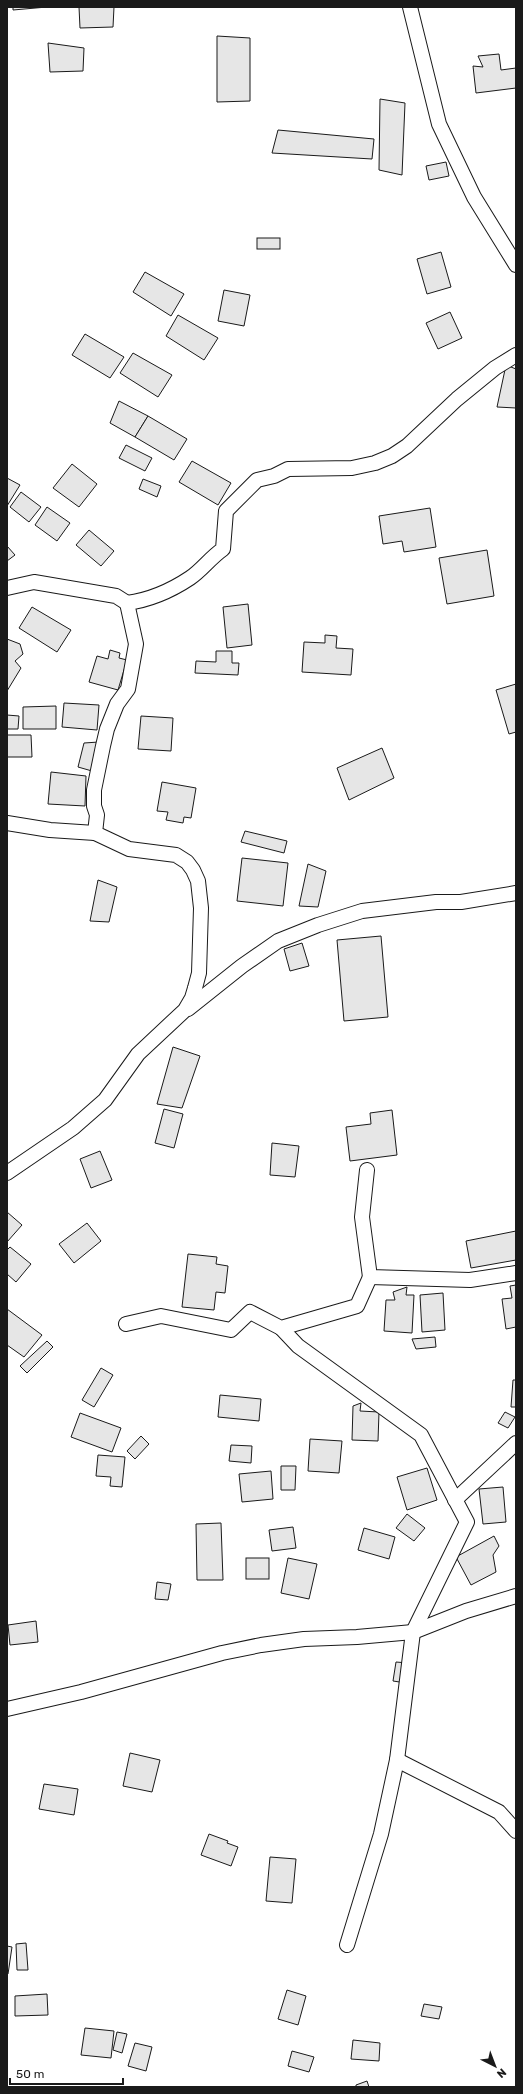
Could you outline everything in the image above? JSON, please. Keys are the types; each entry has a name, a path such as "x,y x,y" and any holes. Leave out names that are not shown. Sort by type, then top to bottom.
{"street":[{"path":"410,7 439,124 474,197 516,265"},
{"path":"7,588 34,582 116,596 128,603 141,601 160,594 191,577 210,558 223,549 226,511 257,480 274,476 288,469 352,468 375,463 392,456 407,446 457,399 495,368 516,355"},
{"path":"95,833 97,815 94,806 94,790 103,746 107,728 117,704 128,689 136,644 128,603"},
{"path":"7,823 50,830 95,833 129,849 176,855 187,862 198,881 201,908 199,972 192,998 177,1017"},
{"path":"7,1173 73,1128 105,1100 138,1054 177,1017 237,970 278,941 318,925 362,911 389,906 461,902 516,893"},
{"path":"281,1328 357,1306 370,1277 362,1217 368,1170"},
{"path":"370,1277 470,1280 516,1273"},
{"path":"126,1324 161,1316 231,1330 250,1312 281,1328 298,1346 421,1435 467,1522 413,1632 397,1760 381,1834 347,1945"},
{"path":"455,1500 516,1443"},
{"path":"7,1710 81,1692 222,1653 261,1645 304,1639 357,1637 413,1632 466,1611 516,1596"},
{"path":"397,1760 499,1812 516,1831"}],"building":[{"path":"13,7 47,7 13,10"},
{"path":"79,7 114,7 113,27 80,28"},
{"path":"217,36 250,38 250,101 217,102"},
{"path":"48,43 84,48 83,71 50,72"},
{"path":"499,54 501,70 516,68 516,88 476,93 473,66 483,67 478,56"},
{"path":"380,99 405,103 402,175 379,170"},
{"path":"278,130 374,139 372,159 272,153"},
{"path":"446,162 449,176 429,180 426,166"},
{"path":"257,238 280,238 280,249 257,249"},
{"path":"441,252 451,287 427,294 417,259"},
{"path":"145,272 184,294 171,316 133,292"},
{"path":"224,290 250,295 244,326 218,321"},
{"path":"450,312 462,338 438,349 426,323"},
{"path":"178,315 218,338 204,360 166,336"},
{"path":"85,334 124,357 110,378 72,355"},
{"path":"133,353 172,375 158,397 120,373"},
{"path":"506,365 516,369 516,408 497,407"},
{"path":"119,401 148,416 135,437 110,423"},
{"path":"148,416 187,439 174,460 135,437"},
{"path":"126,445 152,458 145,471 119,458"},
{"path":"192,461 231,483 218,505 179,482"},
{"path":"72,464 97,484 79,507 53,488"},
{"path":"7,478 20,485 7,506"},
{"path":"143,479 161,486 157,497 139,489"},
{"path":"21,492 41,507 29,522 10,507"},
{"path":"47,507 70,523 57,541 35,525"},
{"path":"430,508 436,547 404,552 402,541 383,544 379,516"},
{"path":"89,530 114,551 101,566 76,545"},
{"path":"7,546 15,555 7,561"},
{"path":"487,550 494,596 447,604 439,558"},
{"path":"248,604 252,645 227,648 223,607"},
{"path":"32,607 71,630 57,652 19,628"},
{"path":"325,635 337,636 336,648 353,649 351,675 302,672 304,642 325,643"},
{"path":"7,639 20,644 23,654 15,661 21,668 7,691"},
{"path":"110,650 120,653 119,658 127,660 118,690 89,682 97,656 108,659"},
{"path":"216,651 232,651 232,663 239,663 238,675 195,673 196,661 216,662"},
{"path":"516,684 516,732 509,734 496,690"},
{"path":"64,703 99,705 97,730 62,727"},
{"path":"56,706 56,729 23,729 23,707"},
{"path":"7,715 19,716 18,729 7,729"},
{"path":"141,716 173,718 171,751 138,749"},
{"path":"7,735 31,735 32,757 7,757"},
{"path":"99,742 92,771 78,767 84,743"},
{"path":"382,748 394,778 349,800 337,768"},
{"path":"51,772 86,776 85,806 48,804"},
{"path":"162,782 196,788 191,818 184,817 183,823 166,820 168,812 157,811"},
{"path":"245,831 287,841 284,853 241,842"},
{"path":"242,858 288,863 283,906 237,901"},
{"path":"308,864 326,871 318,907 299,906"},
{"path":"98,880 117,887 109,922 90,921"},
{"path":"381,936 388,1017 344,1021 337,940"},
{"path":"302,943 309,966 290,971 284,949"},
{"path":"173,1047 200,1056 182,1108 157,1104"},
{"path":"164,1109 183,1114 174,1148 155,1143"},
{"path":"392,1110 397,1155 350,1161 346,1127 371,1124 370,1113"},
{"path":"272,1143 299,1146 295,1177 270,1175"},
{"path":"100,1151 112,1180 91,1188 80,1159"},
{"path":"7,1212 22,1225 7,1242"},
{"path":"87,1223 101,1241 74,1263 59,1244"},
{"path":"516,1231 516,1260 471,1268 466,1241"},
{"path":"10,1247 31,1264 16,1282 7,1274 7,1250"},
{"path":"188,1254 217,1257 216,1264 228,1266 225,1293 216,1292 214,1310 182,1307"},
{"path":"516,1285 516,1327 506,1329 502,1299 512,1298 510,1286"},
{"path":"407,1287 406,1295 414,1295 412,1333 384,1331 386,1300 395,1300 393,1292"},
{"path":"443,1293 445,1330 422,1332 420,1295"},
{"path":"7,1309 42,1335 24,1357 7,1345"},
{"path":"435,1337 436,1347 416,1349 412,1339"},
{"path":"47,1341 53,1347 27,1373 20,1366"},
{"path":"101,1368 113,1375 94,1407 82,1400"},
{"path":"513,1380 516,1380 516,1407 511,1407"},
{"path":"220,1395 261,1399 259,1421 218,1417"},
{"path":"361,1403 360,1411 379,1412 378,1441 352,1440 353,1406"},
{"path":"505,1412 515,1417 508,1428 498,1423"},
{"path":"80,1413 121,1428 112,1452 71,1437"},
{"path":"141,1436 149,1444 135,1459 127,1451"},
{"path":"310,1439 342,1441 339,1473 308,1471"},
{"path":"231,1445 252,1446 251,1463 229,1461"},
{"path":"98,1455 125,1457 122,1487 110,1486 111,1477 96,1476"},
{"path":"281,1466 296,1466 295,1490 281,1490"},
{"path":"427,1468 437,1500 407,1510 397,1477"},
{"path":"271,1471 273,1499 242,1502 239,1474"},
{"path":"503,1487 506,1522 483,1524 479,1489"},
{"path":"407,1514 425,1528 414,1541 396,1528"},
{"path":"221,1523 223,1580 197,1580 196,1524"},
{"path":"293,1527 296,1548 272,1551 269,1530"},
{"path":"364,1528 395,1537 389,1559 358,1550"},
{"path":"494,1536 499,1546 493,1555 496,1572 471,1585 456,1557"},
{"path":"246,1558 269,1558 269,1579 246,1579"},
{"path":"288,1558 317,1564 309,1599 281,1593"},
{"path":"157,1582 171,1584 168,1600 155,1599"},
{"path":"36,1621 38,1642 10,1645 8,1625"},
{"path":"396,1662 408,1663 406,1683 393,1681"},
{"path":"130,1753 160,1760 152,1792 123,1786"},
{"path":"44,1784 78,1789 74,1815 39,1809"},
{"path":"209,1834 228,1841 227,1843 238,1847 231,1866 201,1855"},
{"path":"270,1857 296,1859 292,1903 266,1901"},
{"path":"26,1943 28,1970 17,1970 16,1944"},
{"path":"7,1946 12,1947 8,1974 7,1974"},
{"path":"287,1990 306,1996 298,2025 278,2019"},
{"path":"47,1994 48,2015 15,2016 15,1996"},
{"path":"424,2004 442,2007 439,2019 421,2016"},
{"path":"85,2028 114,2031 111,2058 81,2055"},
{"path":"117,2032 127,2034 122,2053 113,2050"},
{"path":"353,2040 380,2043 379,2061 351,2059"},
{"path":"135,2043 152,2047 146,2071 128,2066"},
{"path":"292,2051 314,2057 309,2072 288,2066"},
{"path":"367,2081 369,2087 356,2087 356,2085"}]}
